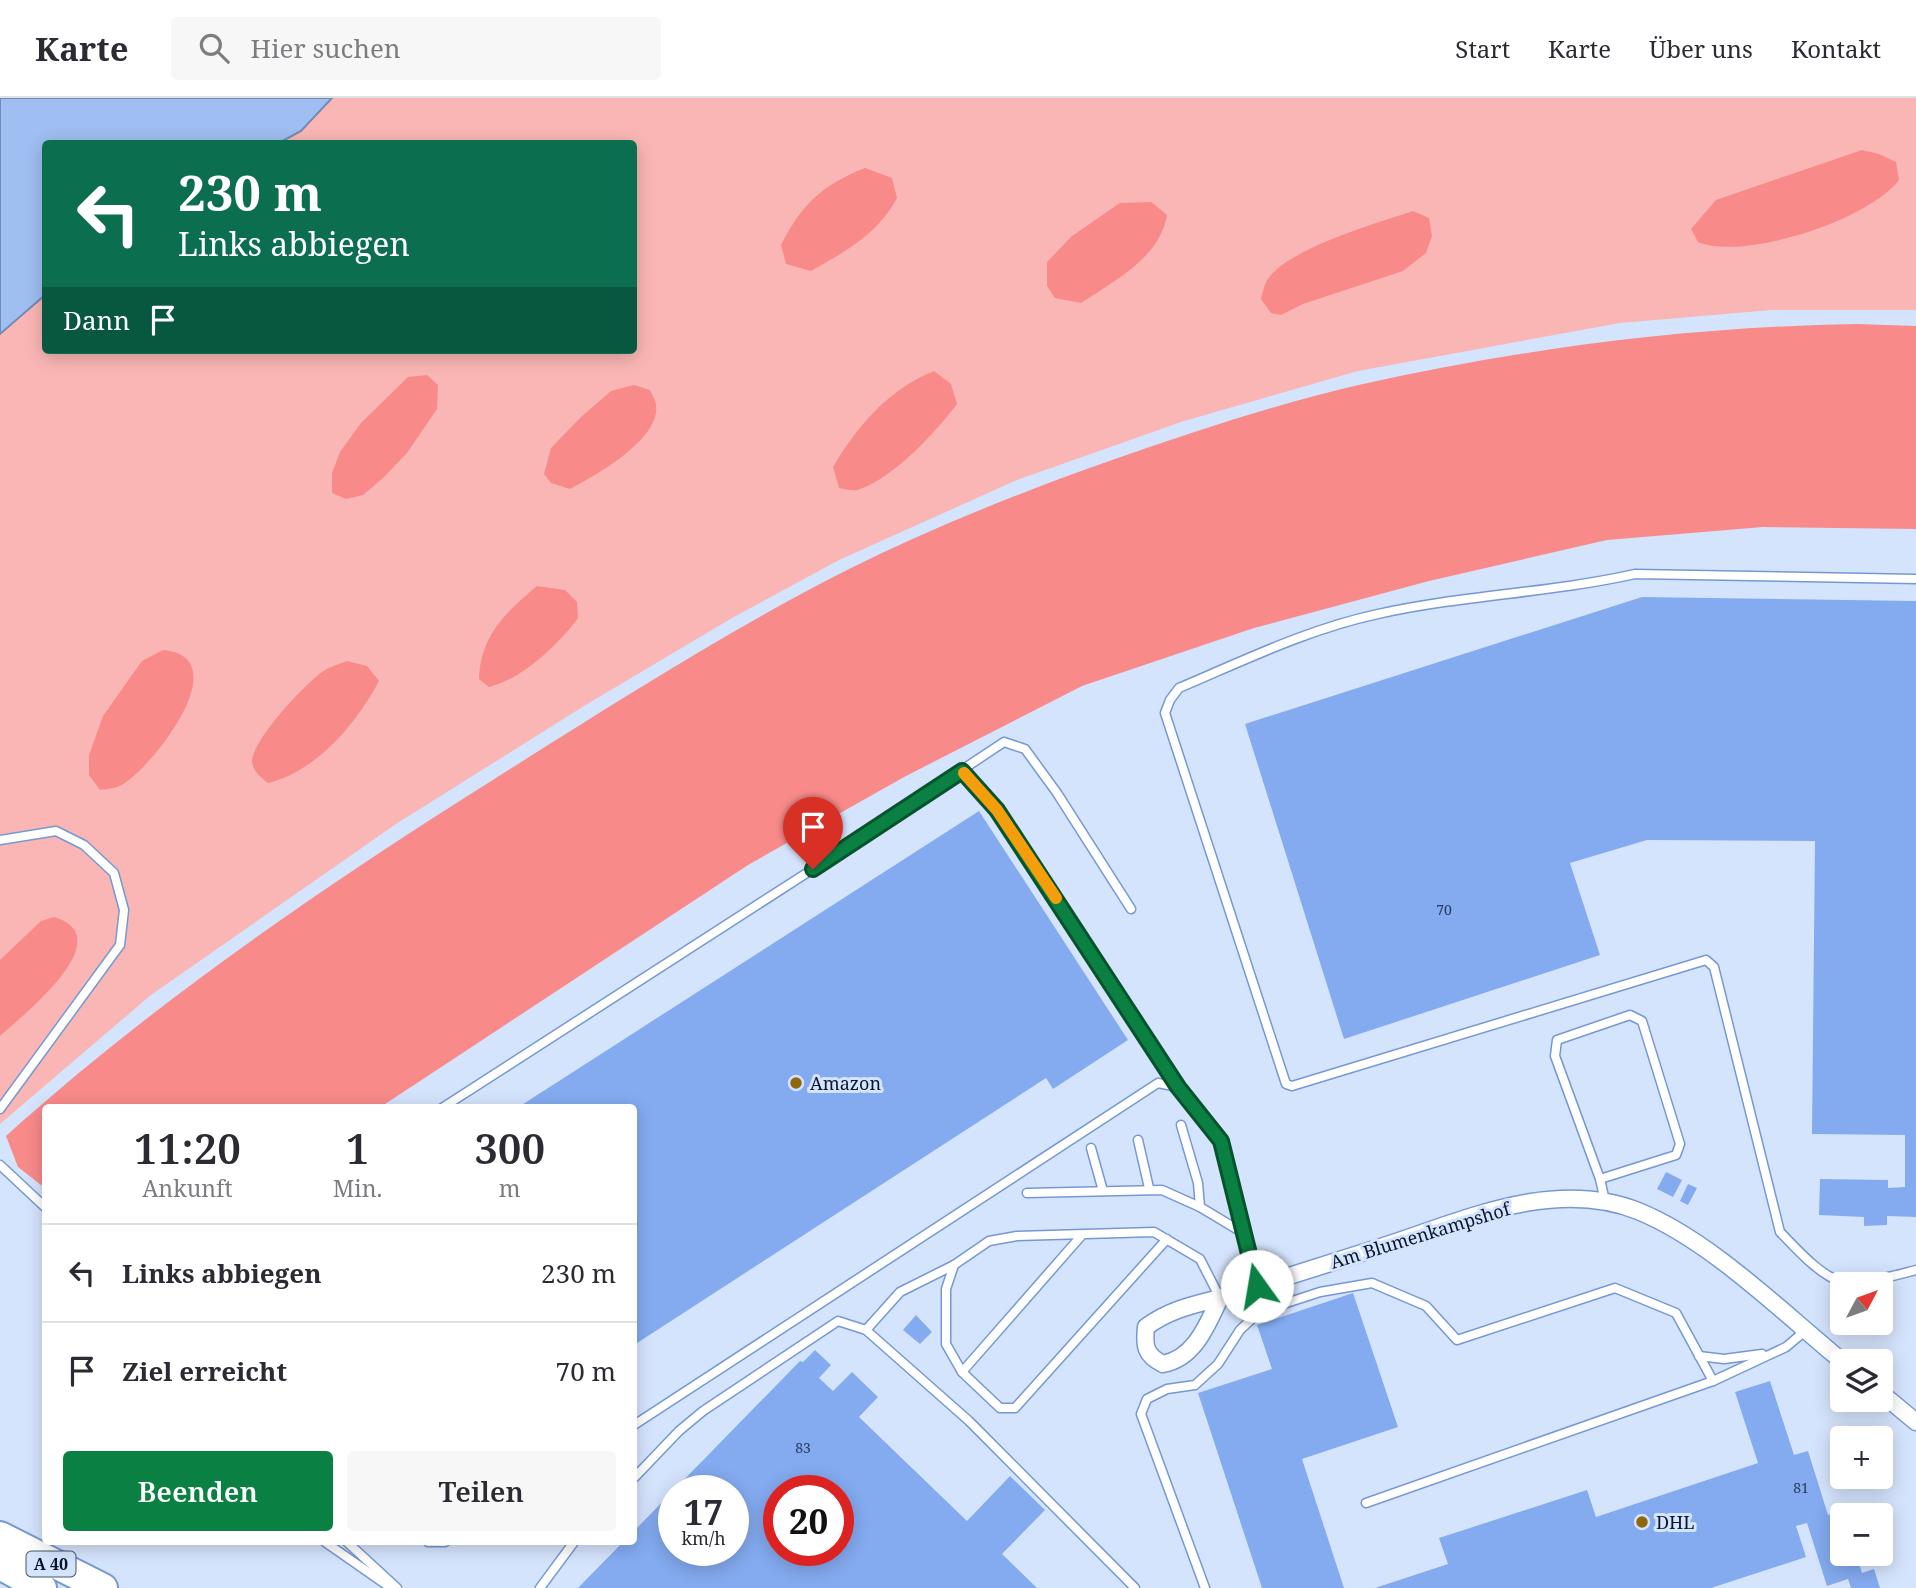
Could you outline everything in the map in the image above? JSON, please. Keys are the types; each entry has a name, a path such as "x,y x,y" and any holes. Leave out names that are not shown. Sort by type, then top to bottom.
{"highway":[{"name":"A 40","path":"0,1536 103,1588"},
{"name":"A 40","path":"0,1565 42,1588"}],"street":[{"name":"Am Blumenkampshof","path":"1220,1298 1203,1333 1186,1355 1163,1364 1151,1358 1144,1346 1146,1327 1163,1315 1494,1210 1562,1199 1605,1201 1641,1212 1700,1246 1830,1351"},
{"path":"1893,1403 1916,1422"}],"lane":[{"path":"1916,579 1635,574 1590,584 1380,613 1308,632 1179,688 1165,713 1286,1084 1292,1086 1706,960 1714,967 1780,1232 1808,1260 1839,1280 1879,1279 1916,1270"},
{"path":"448,1104 1004,742 1025,749 1057,793 1131,909"},
{"path":"962,771 997,810 1178,1087 1221,1141 1257,1286"},
{"path":"0,840 56,831 84,845 114,873 124,910 120,945 0,1109"},
{"path":"1600,1179 1675,1155 1680,1144 1642,1021 1630,1015 1557,1040 1555,1056 1600,1179 1605,1201"},
{"path":"637,1423 1157,1083 1178,1087"},
{"path":"1181,1125 1198,1183 1200,1207"},
{"path":"1138,1140 1149,1188"},
{"path":"1091,1148 1103,1191"},
{"path":"0,1165 42,1204"},
{"path":"1027,1193 1149,1188 1200,1207 1245,1234"},
{"path":"866,1330 900,1292 954,1265 989,1241 1017,1236 1154,1232 1200,1259 1220,1298"},
{"path":"962,1372 1082,1235"},
{"path":"954,1265 946,1289 946,1344 962,1372 1000,1408 1015,1408 1167,1239"},
{"path":"1205,1588 1141,1414 1147,1399 1167,1389 1195,1385 1218,1364 1240,1330 1259,1312 1320,1292 1372,1283 1426,1306 1457,1340 1615,1288 1676,1313 1713,1381"},
{"path":"637,1475 678,1430 772,1362 838,1321 866,1330 969,1420 1135,1588"},
{"path":"1366,1503 1713,1381 1765,1354 1786,1347 1805,1331"},
{"path":"1699,1356 1724,1359 1765,1354"},
{"path":"329,1545 391,1588"},
{"path":"350,1545 397,1588"},
{"path":"540,1588 572,1545"}],"shaded area":[{"path":"332,98 1916,98 1916,310 1772,310 1620,323 1358,371 1184,421 1017,480 839,560 732,618 584,706 396,824 151,995 0,1124 0,334 42,298 42,354 637,354 637,140 284,140 301,131"},
{"path":"1862,150 1896,162 1899,180 1884,195 1834,222 1804,233 1745,246 1719,246 1698,242 1691,229 1716,200"},
{"path":"865,168 892,178 897,198 880,222 849,249 811,271 786,264 781,245 805,207 837,181"},
{"path":"1151,202 1167,215 1155,244 1134,267 1081,303 1055,298 1047,286 1047,262 1072,236 1120,203"},
{"path":"1413,211 1429,218 1432,236 1426,253 1403,271 1303,304 1281,315 1271,313 1261,299 1268,279 1294,257 1335,238"},
{"path":"1794,326 1916,326 1916,529 1763,527 1607,540 1429,581 1254,628 1082,686 906,776 748,865 385,1104 43,1104 183,991 307,902 434,817 758,618 802,593 912,539 1013,497 1145,449 1269,409 1363,384 1546,350 1670,335"},
{"path":"934,371 951,384 957,404 913,453 886,475 858,490 839,488 833,467 864,423 902,388"},
{"path":"427,375 438,385 437,409 407,453 363,495 346,499 332,493 332,473 340,452 361,423 408,377"},
{"path":"634,385 650,390 656,405 655,418 638,443 610,466 570,489 551,483 544,474 551,448 611,391"},
{"path":"537,586 565,590 577,602 578,618 538,660 514,677 489,687 479,679 484,650 505,616"},
{"path":"163,650 184,657 193,671 192,690 183,712 170,734 138,772 122,785 100,790 89,775 89,755 103,716 142,661"},
{"path":"347,661 367,666 379,681 370,697 347,729 319,757 286,777 268,783 260,777 252,762 254,753 269,727 314,678"},
{"path":"54,917 72,927 77,941 73,958 45,994 0,1036 0,960 41,921"},
{"path":"42,1105 42,1186 18,1167 6,1136"}],"water":[{"path":"0,98 332,98 301,131 284,140 42,140 42,298 0,334"}],"building":[{"path":"1642,597 1916,601 1916,1217 1887,1216 1887,1225 1864,1226 1864,1217 1819,1215 1820,1179 1888,1180 1888,1188 1905,1187 1905,1135 1812,1134 1815,841 1647,840 1570,863 1600,955 1344,1039 1245,724"},
{"name":"Amazon","path":"979,811 1128,1040 1053,1089 1046,1078 637,1343 637,1104 523,1104"},
{"path":"1666,1172 1682,1180 1673,1197 1657,1189"},
{"path":"1688,1184 1697,1188 1688,1205 1680,1201"},
{"path":"1353,1293 1398,1427 1302,1459 1344,1588 1262,1588 1198,1393 1272,1369 1257,1325"},
{"path":"916,1315 932,1332 920,1344 903,1330"},
{"path":"815,1350 831,1365 819,1378 833,1391 852,1372 878,1397 859,1417 967,1521 1010,1476 1045,1510 1002,1554 1037,1588 578,1588 620,1545 637,1545 637,1528 658,1506 658,1566 749,1566 749,1475 689,1475 800,1361 803,1362"},
{"name":"DHL","path":"1770,1381 1794,1455 1808,1451 1830,1514 1830,1566 1860,1566 1862,1573 1874,1569 1880,1588 1851,1588 1848,1579 1827,1586 1807,1523 1796,1526 1806,1557 1711,1588 1375,1588 1448,1564 1439,1538 1587,1490 1596,1517 1758,1463 1735,1392"}],"slow traffic":[{"path":"964,773 997,810 1056,898"}],"place":[{"name":"Amazon","path":"796,1083"},
{"name":"DHL","path":"1642,1522"}],"route":[{"path":"813,869 962,771 997,810 1178,1087 1221,1141 1257,1286"}]}
